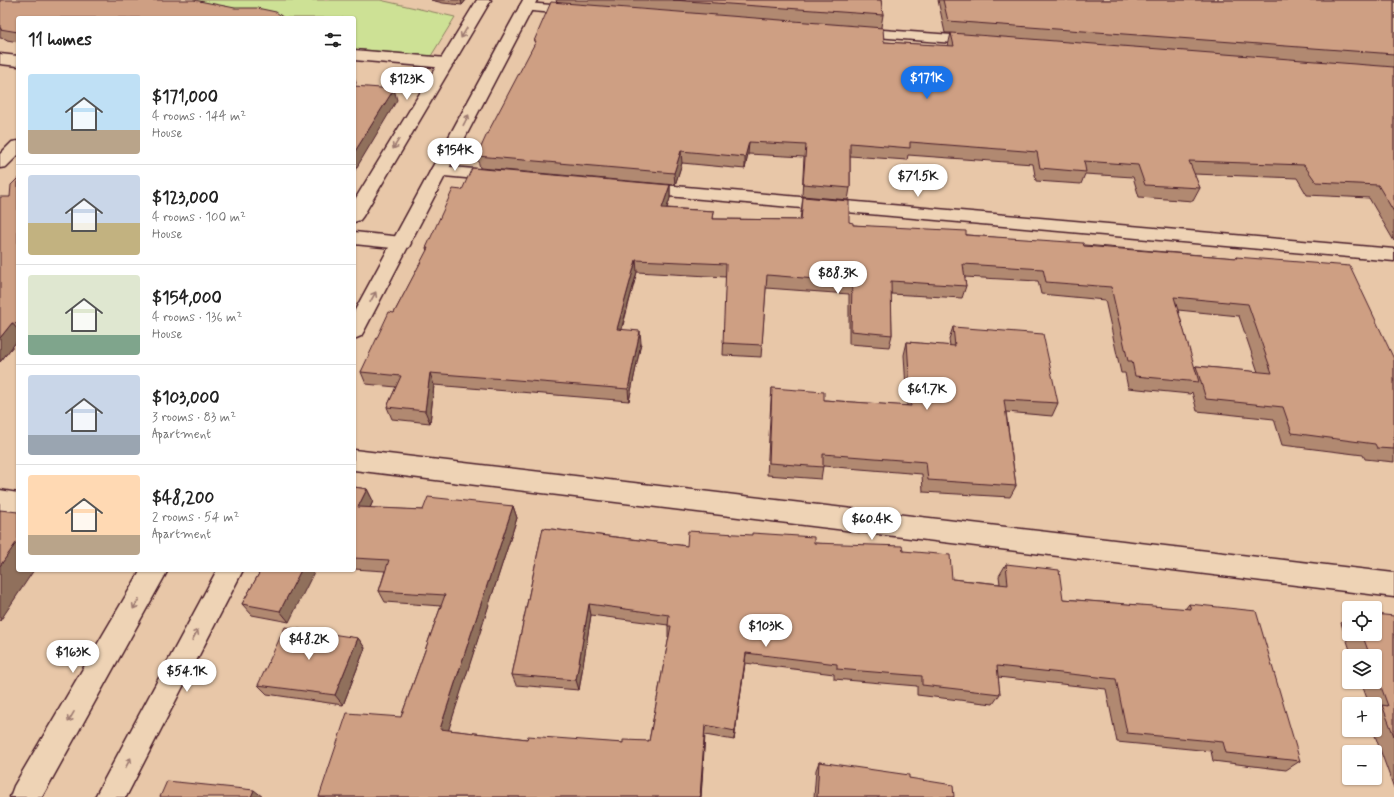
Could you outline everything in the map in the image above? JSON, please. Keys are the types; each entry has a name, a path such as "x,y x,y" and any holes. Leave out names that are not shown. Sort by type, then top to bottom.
{"street":[{"path":"356,213 484,0"},
{"path":"356,327 528,3 590,12"},
{"path":"845,31 996,42"},
{"path":"356,55 446,63"},
{"path":"0,59 16,60"},
{"path":"0,163 16,148"},
{"path":"439,171 511,177"},
{"path":"622,187 1394,255"},
{"path":"356,238 402,243"},
{"path":"356,460 1394,585"},
{"path":"0,500 16,503"},
{"path":"25,797 154,572"},
{"path":"110,797 229,572"}],"green space":[{"path":"193,0 380,0 455,17 431,56 356,49 356,16 268,16"}],"building":[{"path":"0,0 194,0 235,8 257,8 276,12 281,16 16,16 16,32 0,28"},
{"path":"673,0 881,0 883,15"},
{"path":"943,0 1394,0 1394,54 948,21"},
{"path":"551,2 883,28 884,42 954,46 951,33 1394,67 1394,212 1378,185 1316,182 1304,165 1189,161 1200,188 1145,185 1138,165 1084,161 1086,172 1040,168 1037,152 910,142 910,148 850,143 850,188 803,184 806,145 749,142 745,157 681,151 674,173 477,156 536,41 534,41"},
{"path":"356,86 394,89 356,150"},
{"path":"472,168 670,185 662,208 714,211 713,219 801,220 803,197 849,201 849,222 853,223 853,225 966,231 966,235 1083,243 1084,246 1350,266 1394,359 1394,449 1377,448 1375,444 1292,433 1283,407 1206,399 1196,366 1272,373 1248,304 1174,297 1199,382 1135,376 1132,361 1128,361 1111,287 1046,282 1043,269 963,264 966,286 891,281 892,335 851,331 852,282 767,275 762,345 723,343 726,264 636,260 617,329 640,331 628,389 430,373 425,411 387,407 401,376 361,372 389,312 394,313 428,248 426,248 453,189 462,190"},
{"path":"16,180 16,324 12,323 0,338 0,197 10,197 11,185"},
{"path":"953,327 1043,334 1058,403 1004,400 1016,486 928,480 926,462 823,454 823,467 769,463 772,388 824,392 824,400 911,406 907,342 955,346"},
{"path":"356,487 367,489 358,507 423,510 428,497 513,506 440,729 527,739 528,736 623,743 623,740 649,741 671,626 668,626 669,615 589,604 576,680 512,675 543,528 687,546 688,531 752,535 752,533 814,537 814,543 902,546 903,551 950,555 952,579 1008,585 1006,564 1059,570 1063,599 1191,609 1189,604 1256,611 1300,761 1226,753 1223,742 1127,733 1116,679 997,666 1000,694 922,685 922,676 837,669 837,664 746,653 735,731 705,725 700,797 319,797 347,713 401,717 445,595 379,591 389,560 356,558"},
{"path":"0,510 16,512 16,543 0,566"},
{"path":"260,572 300,572 280,611 242,604"},
{"path":"1382,615 1394,616 1394,736 1382,705 1388,706 1382,689 1382,649 1367,649 1365,641 1382,641"},
{"path":"285,627 358,638 335,695 258,685"},
{"path":"819,762 909,775 909,778 953,785 954,797 817,797"},
{"path":"167,781 254,790 251,797 160,797"}]}
